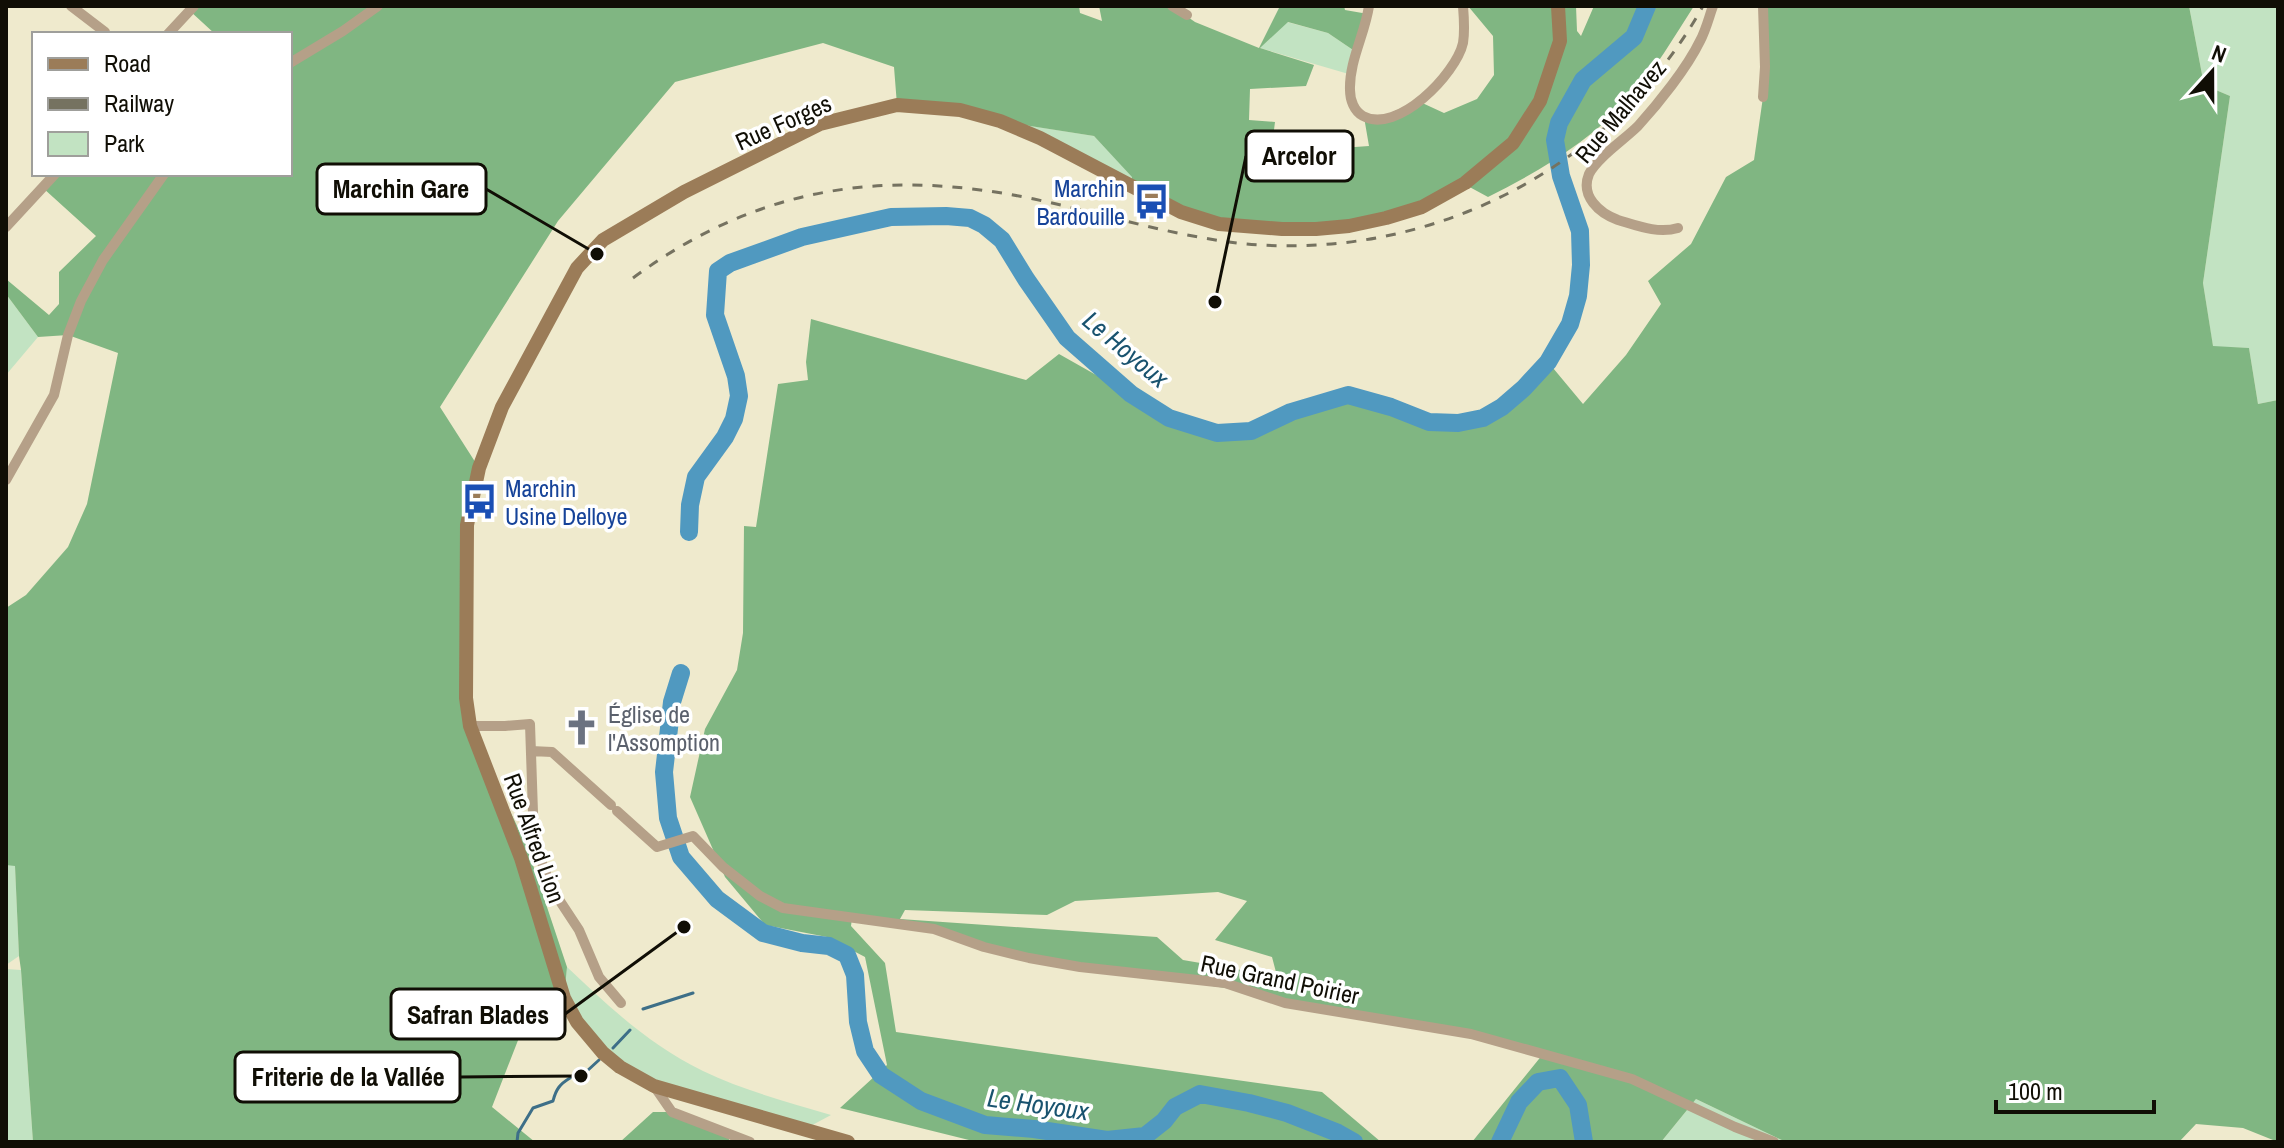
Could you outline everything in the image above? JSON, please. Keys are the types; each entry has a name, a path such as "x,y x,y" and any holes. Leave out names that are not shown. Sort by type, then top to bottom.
{"main road":[{"name":"Rue Forges","path":"470,726 466,698 467,525 479,468 502,407 577,268 603,240 684,192 820,124 897,105 960,110 1000,121 1040,138 1181,212 1219,224 1316,229 1386,218 1422,207 1465,183 1513,143 1540,101 1560,41 1558,6"},
{"name":"Rue Alfred Lion","path":"470,726 521,858 564,998 577,1022 603,1053 620,1067 654,1086 848,1142"}],"street":[{"path":"71,6 105,32"},
{"path":"170,32 194,6"},
{"path":"292,62 378,6"},
{"path":"1172,6 1187,15"},
{"path":"1369,6 1356,52 1350,89 1357,111 1374,120 1395,116 1406,110 1443,80 1462,45 1463,6"},
{"name":"Rue Malhavez","path":"1678,228 1668,231 1647,229 1608,216 1592,203 1586,190 1589,173 1661,101 1700,42 1713,6"},
{"path":"1763,6 1763,97"},
{"path":"6,227 53,176"},
{"path":"6,480 54,395 68,335 81,301 103,260 163,176"},
{"name":"Rue Alfred Lion","path":"470,726 530,724 534,842 552,889 579,930 599,977 621,1003"},
{"name":"Rue Grand Poirier","path":"531,751 552,752 657,847 693,836 723,867 760,896 783,908 934,929 984,947 1029,958 1096,969 1225,983 1285,1003 1471,1034 1632,1079 1774,1142"},
{"path":"654,1086 672,1112 750,1142"}],"green space":[{"path":"194,6 1079,6 1080,13 1102,21 1099,6 1172,6 1195,22 1259,48 1280,6 1344,6 1345,10 1368,14 1356,52 1328,33 1288,22 1260,48 1314,65 1306,86 1250,89 1249,120 1275,122 1271,153 1369,146 1364,117 1374,120 1418,101 1444,113 1477,99 1494,75 1493,36 1468,6 1576,6 1577,31 1581,36 1594,6 1694,6 1656,65 1630,98 1598,128 1545,166 1488,197 1464,184 1422,207 1349,226 1219,224 1131,186 1132,177 1094,136 897,105 894,67 823,43 675,82 558,221 440,407 479,468 467,525 470,726 527,847 567,967 564,998 531,1007 492,1107 535,1142 33,1142 15,866 6,865 6,608 26,595 68,547 87,504 118,353 68,335 38,337 6,294 6,279 49,315 59,304 59,272 96,236 43,188 53,176 292,176 292,32 213,32 190,11"},
{"path":"1763,6 2189,6 2204,85 2230,96 2203,283 2213,346 2249,348 2258,404 2278,400 2278,1142 2243,1128 2196,1124 2179,1142 1786,1142 1696,1099 1661,1142 1472,1142 1543,1054 1258,993 1029,958 934,929 852,918 851,926 885,963 896,1032 1322,1092 1381,1142 977,1142 840,1108 887,1065 865,957 827,937 765,925 725,877 690,797 705,729 737,670 743,633 744,526 756,527 778,384 808,380 806,362 811,319 1026,380 1059,354 1171,417 1219,433 1252,430 1327,398 1349,395 1430,422 1467,422 1497,409 1548,362 1583,404 1626,355 1661,304 1648,281 1691,244 1726,177 1754,160 1763,97","holes":["1218,892 1247,901 1215,940 1272,957 1277,976 1183,960 1157,937 900,919 905,910 1047,915 1075,901"]},
{"path":"2189,6 2276,6 2278,400 2258,404 2249,348 2213,347 2203,283 2230,96 2204,85"},
{"path":"1287,22 1328,33 1356,52 1352,75 1260,48"},
{"path":"1000,121 1094,136 1133,177 1131,186"},
{"path":"6,294 38,337 6,375"},
{"path":"6,865 15,865 19,956 6,965"},
{"path":"567,967 631,1025 684,1061 734,1084 831,1115 805,1129 691,1097 620,1067 564,998"},
{"path":"6,969 21,970 33,1142 6,1142"},
{"path":"1696,1099 1786,1142 1661,1142"},
{"path":"653,1112 672,1112 729,1134 729,1142 620,1142"}],"waterway":[{"name":"Le Hoyoux","path":"689,532 690,505 696,477 725,437 734,419 739,396 736,376 715,315 718,271 730,263 802,237 891,217 970,218 984,225 1002,240 1067,338 1131,394 1169,418 1217,433 1251,431 1291,412 1348,395 1429,422 1458,423 1483,418 1524,388 1548,362 1570,324 1578,296 1580,231 1561,176 1555,140 1559,123 1583,80 1634,37 1647,6"},
{"name":"Le Hoyoux","path":"681,673 672,702 664,772 668,818 681,857 717,899 763,933 829,946 847,955 855,975 858,1022 865,1051 881,1075 921,1101 985,1125 1107,1140 1145,1136 1164,1121 1175,1107 1200,1094 1287,1113 1354,1142"},
{"path":"643,1009 693,993"},
{"path":"613,1048 630,1030"},
{"path":"587,1071 599,1060"},
{"path":"517,1142 518,1133 533,1108 553,1101 559,1087 570,1078"},
{"name":"Le Hoyoux","path":"1500,1142 1519,1102 1538,1082 1560,1078 1578,1105 1584,1142"}],"railway":[{"path":"633,278 680,247 727,222 775,204 824,192 874,186 926,185 979,190 1229,242 1300,246 1370,239 1438,222 1502,196 1562,161 1616,118 1663,66 1703,6"}],"place":[{"name":"Marchin Bardouille","path":"1151,202"},
{"name":"Marchin Gare","path":"597,254"},
{"name":"Arcelor","path":"1215,302"},
{"name":"Marchin Usine Delloye","path":"479,502"},
{"name":"Église de l'Assomption","path":"582,728"},
{"name":"Safran Blades","path":"684,927"},
{"name":"Friterie de la Vallée","path":"581,1076"}]}
